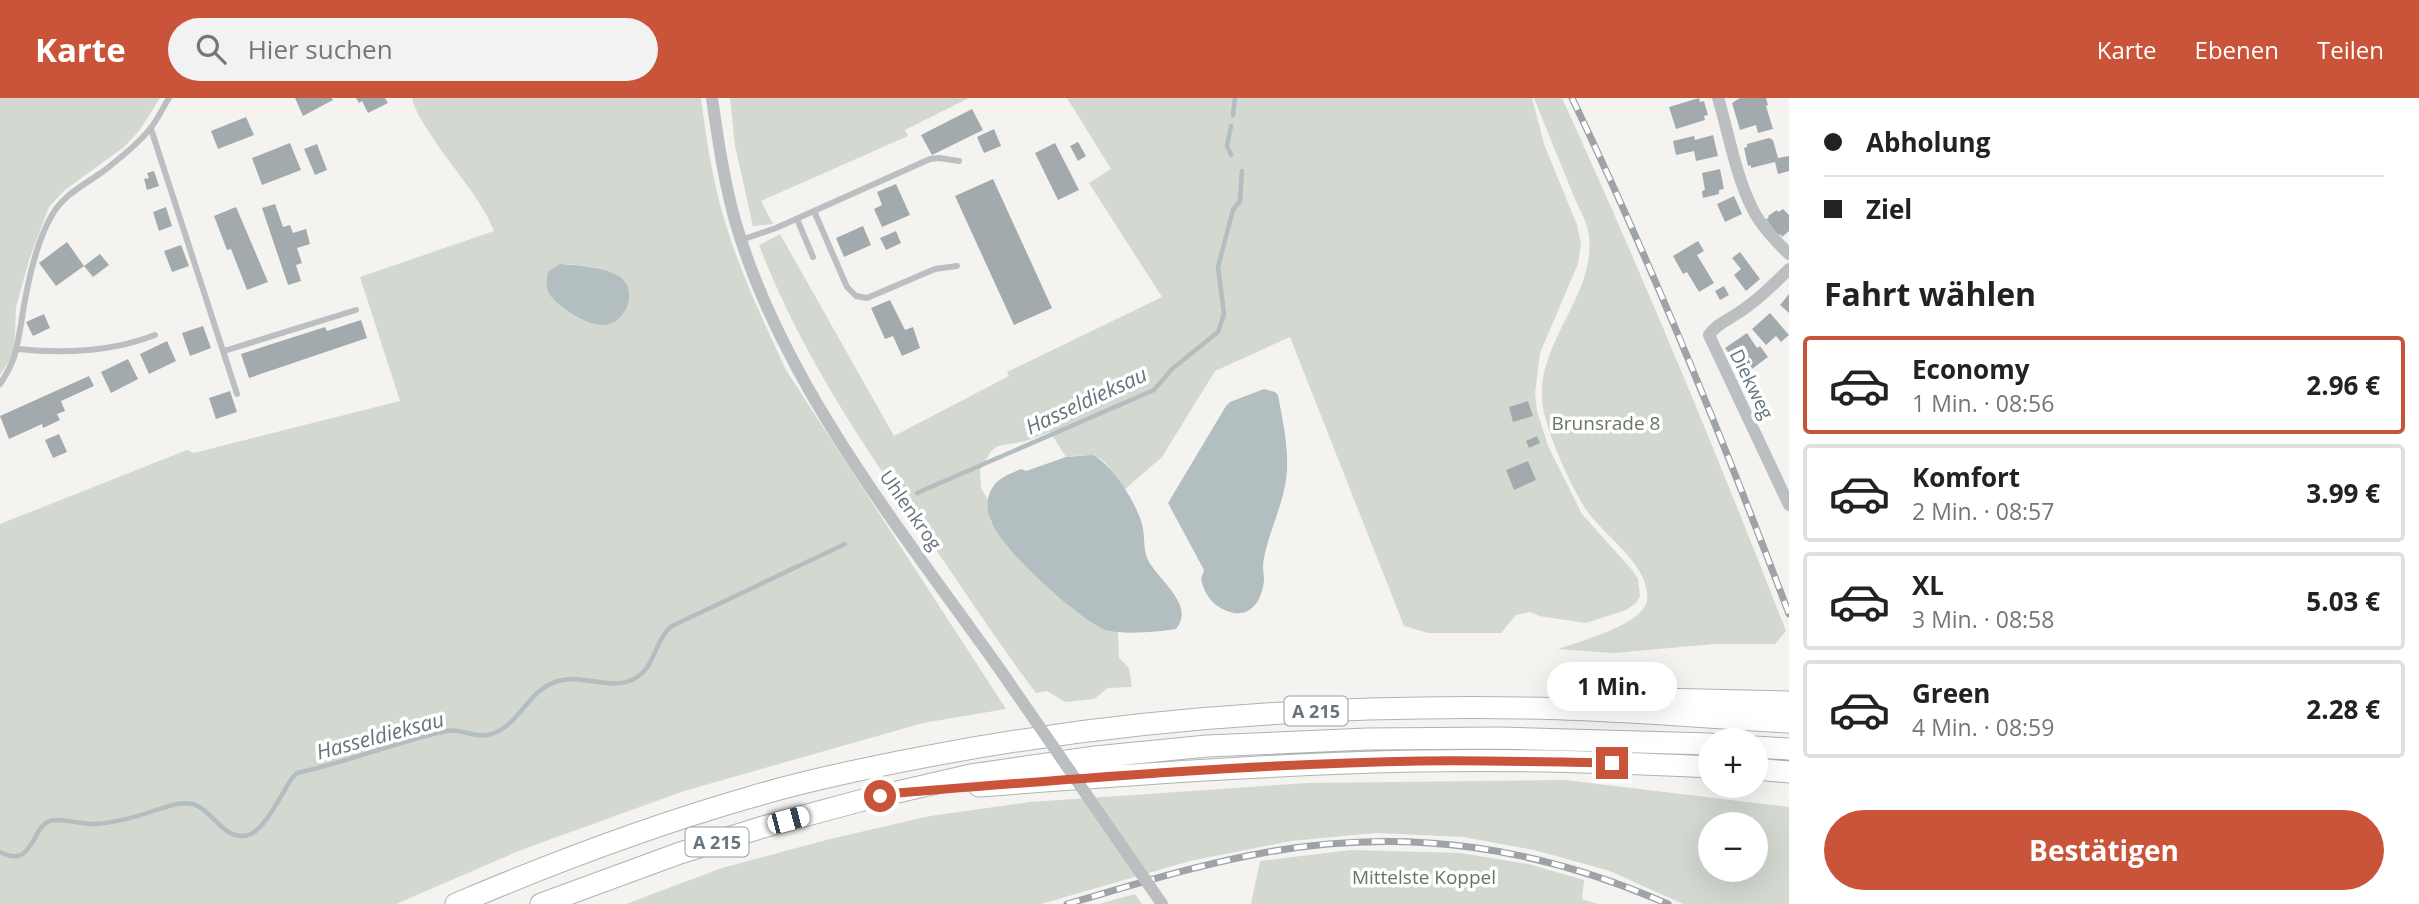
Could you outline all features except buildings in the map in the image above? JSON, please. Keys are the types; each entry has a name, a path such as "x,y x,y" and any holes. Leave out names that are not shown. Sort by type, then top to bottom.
{"highway":[{"path":"1566,710 1657,699 1789,702"},
{"name":"A 215","path":"456,904 551,864 665,823 754,796 851,771 999,743 1110,728 1286,712 1454,708 1566,710 1789,722"},
{"name":"A 215","path":"541,904 751,831 971,775 1095,757 1207,746 1424,738 1698,743"},
{"path":"1768,748 1789,749"},
{"path":"897,793 1220,768 1421,761 1636,763 1698,766"},
{"path":"1768,770 1789,772"}],"street":[{"name":"Uhlenkrog","path":"712,98 718,148 741,240 774,323 816,401 859,469 1162,904"},
{"path":"1718,98 1742,185 1753,210 1774,239 1789,254"},
{"name":"Diekweg","path":"1789,269 1752,303 1715,327 1709,335 1789,505"}],"lane":[{"path":"0,384 18,349 20,325 32,274 45,229 53,214 68,196 104,171 151,129 169,98"},
{"path":"151,129 237,394"},
{"path":"741,240 797,219 930,159 959,160"},
{"path":"814,211 847,287 860,298 874,296 935,269 957,267"},
{"path":"797,219 813,257"},
{"path":"224,351 356,310"},
{"path":"18,349 53,352 91,350 133,343 155,335"}],"green space":[{"path":"0,98 160,98 139,131 124,147 65,190 49,207 30,257 16,307 14,354 0,375"},
{"path":"412,98 701,98 713,172 729,235 786,370 1006,709 923,723 684,791 521,850 396,904 0,904 0,524 187,450 194,453 400,401 360,277 494,231 481,206 437,144","holes":["560,264 592,267 616,274 626,282 629,299"]},
{"path":"730,98 969,98 905,130 908,136 761,201 773,224 753,226 735,146"},
{"path":"1067,98 1532,98 1544,144 1577,225 1581,244 1578,264 1540,353 1535,394 1537,411 1548,446 1582,514 1638,579 1640,596 1636,603 1626,610 1586,623 1539,616 1530,612 1516,615 1501,633 1428,633 1404,626 1290,337 1215,371 1162,457 1124,490 1102,460 1089,456 1066,457 1050,432 1026,441 998,446 991,451 980,470 981,488 988,500 990,521 1000,537 1072,608 1107,630 1118,632 1119,658 1129,668 1132,687 1108,688 1094,699 1065,702 1047,691 1036,693 852,426 792,320 759,245 780,234 894,436 1009,376 1007,372 1162,297 1089,183 1111,169"},
{"name":"Brunsrade 8","path":"1534,98 1562,98 1621,230 1786,631 1775,644 1715,644 1613,653 1558,649 1623,624 1643,609 1647,600 1646,587 1633,562 1583,505 1566,472 1544,413 1542,389 1546,366 1583,281 1589,236"},
{"path":"1565,780 1789,807 1789,904 1683,904 1610,871 1534,850 1463,837 1376,833 1291,841 1190,861 1041,904 626,904 722,868 830,839 930,816 1030,802 1307,783"},
{"name":"Mittelste Koppel","path":"1351,850 1461,853 1528,864 1584,880 1582,899 1598,904 1251,904 1260,861"},
{"path":"1135,894 1142,904 1099,904"}],"shaded area":[{"path":"560,264 602,269 623,279 627,284 629,298 621,317 609,324 591,323 574,315 555,300 547,289 547,279 548,272"},
{"path":"1264,389 1278,395 1287,448 1286,480 1264,558 1261,595 1248,611 1235,613 1217,606 1204,590 1201,579 1204,570 1168,503 1226,406"},
{"path":"1092,455 1116,476 1137,510 1148,560 1179,602 1181,620 1176,629 1122,632 1106,630 1094,624 1024,565 997,533 991,521 988,497 1000,479 1021,469 1026,471 1066,457"}],"waterway":[{"name":"Hasseldieksau","path":"1233,115 1235,98"},
{"name":"Hasseldieksau","path":"1231,126 1227,146 1231,155"},
{"name":"Hasseldieksau","path":"917,493 1154,390 1172,369 1218,332 1224,314 1218,267 1233,210 1240,201 1242,171"},
{"name":"Hasseldieksau","path":"0,852 12,856 21,855 41,827 48,822 110,822 183,803 200,807 234,835 251,834 268,817 297,773 446,731 488,735 508,725 538,692 558,681 576,679 623,683 632,680 646,668 662,638 672,626 845,544"}],"railway":[{"path":"1572,98 1631,225 1686,354 1789,614"},
{"path":"1067,904 1167,875 1243,857 1320,845 1372,842 1422,842 1521,856 1570,868 1668,904"}],"route":[{"path":"880,796 1207,769 1421,761 1612,763"}]}
